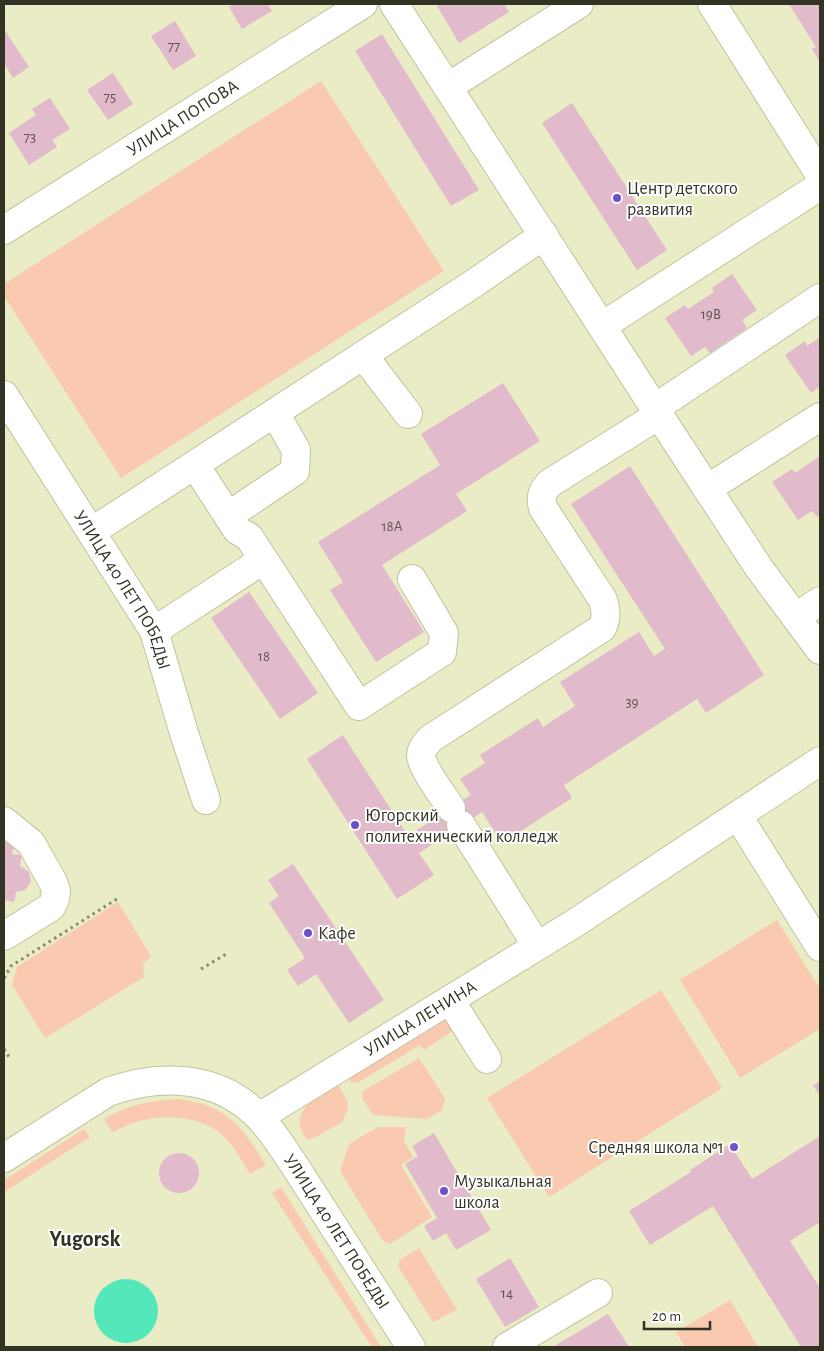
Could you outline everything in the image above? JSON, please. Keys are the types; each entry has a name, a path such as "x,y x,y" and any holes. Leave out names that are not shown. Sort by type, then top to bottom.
{"street":[{"name":"УЛИЦА ПОПОВА","path":"4,230 362,4"},
{"path":"394,4 759,568 820,650"},
{"path":"448,86 579,4"},
{"path":"712,4 820,175"},
{"path":"602,326 820,186"},
{"path":"91,532 473,284 544,235"},
{"path":"537,946 424,766 421,756 424,746 430,739 602,628 606,620 606,611 602,600 543,508 541,498 543,490 550,483 820,298"},
{"path":"363,355 408,414"},
{"name":"УЛИЦА 40 ЛЕТ ПОБЕДЫ","path":"4,395 154,631 206,800"},
{"path":"228,516 295,470 296,450 274,413"},
{"path":"707,489 820,417"},
{"path":"195,465 237,530 248,537 359,706 442,652 444,634 412,579"},
{"path":"154,631 263,560"},
{"path":"796,617 820,601"},
{"name":"УЛИЦА ЛЕНИНА","path":"259,1117 576,923 820,762"},
{"path":"738,816 820,947"},
{"path":"4,821 31,844 53,882 56,891 51,907 4,936"},
{"path":"450,1000 487,1059"},
{"path":"4,1158 108,1092 138,1083 171,1080 202,1084 230,1094 259,1117"},
{"name":"УЛИЦА 40 ЛЕТ ПОБЕДЫ","path":"259,1117 293,1163 410,1347"},
{"path":"507,1347 598,1293"}],"path":[{"path":"4,978 11,966 120,897"},
{"path":"201,969 228,953"},
{"path":"4,1049 9,1057"}],"shaded area":[{"path":"321,81 444,271 121,478 4,296 4,284"},
{"path":"118,902 151,956 143,964 144,977 45,1038 12,985 17,967"},
{"path":"777,920 820,989 820,1029 740,1078 680,980"},
{"path":"661,990 722,1088 549,1197 487,1098"},
{"path":"443,1019 451,1023 453,1029 450,1033 424,1050 420,1045 357,1083 351,1082 348,1077"},
{"path":"419,1058 444,1097 445,1102 441,1111 427,1119 373,1115 362,1098 363,1091"},
{"path":"337,1083 348,1102 348,1108 342,1122 307,1140 301,1130 301,1114 310,1102"},
{"path":"179,1099 209,1106 230,1118 244,1132 266,1165 250,1174 237,1152 225,1137 199,1122 164,1117 130,1124 112,1132 104,1119 140,1104"},
{"path":"378,1127 406,1127 404,1141 413,1157 401,1165 432,1217 390,1244 383,1241 340,1171 349,1144"},
{"path":"84,1129 90,1137 4,1192 4,1180"},
{"path":"281,1187 381,1347 372,1347 272,1193"},
{"path":"419,1248 457,1310 433,1322 398,1266 400,1260"},
{"path":"126,1279 144,1285 152,1293 158,1311 152,1329 144,1337 126,1343 108,1337 100,1329 94,1311 100,1293 108,1285"},
{"path":"730,1300 758,1347 685,1347 676,1332"}],"building":[{"path":"235,4 268,4 272,11 242,29 229,7"},
{"path":"440,4 504,4 509,12 459,43 437,6"},
{"path":"789,4 820,4 820,62 812,49 816,47"},
{"path":"175,21 196,56 173,70 151,36"},
{"path":"4,29 29,67 13,78 4,63"},
{"path":"382,34 479,190 451,206 355,51"},
{"path":"113,73 133,104 108,120 87,90"},
{"path":"50,98 70,129 52,140 57,147 29,165 9,133 36,115 32,109"},
{"path":"572,103 667,250 637,270 542,123"},
{"path":"732,274 757,310 742,320 747,328 710,353 705,347 691,356 665,318 685,305 688,309 714,292 712,288"},
{"path":"820,337 820,386 811,393 785,355 805,341 807,346"},
{"path":"503,383 540,441 456,494 467,511 382,565 424,632 376,662 330,590 343,582 318,542 440,465 421,434"},
{"path":"820,456 820,515 817,517 812,511 798,520 772,482 792,469 795,473"},
{"path":"630,466 764,675 706,713 697,699 564,785 572,798 502,843 482,812 419,853 434,875 397,899 307,759 343,735 408,836 471,795 460,779 485,763 480,755 538,718 543,727 575,706 560,682 639,632 654,656 665,649 571,504"},
{"path":"249,592 318,693 280,719 211,618"},
{"path":"4,837 15,839 12,854 22,855 20,866 29,872 31,882 25,890 16,892 14,902 4,900"},
{"path":"293,864 384,1000 349,1023 316,974 298,986 287,970 305,958 269,903 279,896 268,880"},
{"path":"820,1081 820,1096 813,1085"},
{"name":"Музыкальная школа","path":"434,1133 491,1230 456,1250 446,1233 433,1241 424,1226 437,1218 405,1164 418,1156 412,1146"},
{"path":"820,1136 820,1222 790,1241 820,1288 820,1347 801,1347 713,1206 650,1245 629,1211 691,1172 690,1170 730,1144 752,1179"},
{"path":"175,1153 183,1153 190,1156 196,1162 199,1173 196,1184 190,1190 183,1193 175,1193 168,1190 162,1184 159,1177 159,1169 162,1162 168,1156"},
{"name":"Музыкальная школа","path":"510,1258 539,1307 505,1327 476,1279"},
{"path":"608,1314 629,1347 553,1347"}],"place":[{"name":"Центр детского развития","path":"617,198"},
{"name":"Югорский политехнический колледж","path":"355,825"},
{"name":"Кафе","path":"308,933"},
{"name":"Средняя школа №1","path":"734,1147"},
{"name":"Музыкальная школа","path":"444,1191"}],"district":[{"name":"Yugorsk","path":"85,1238"}]}
